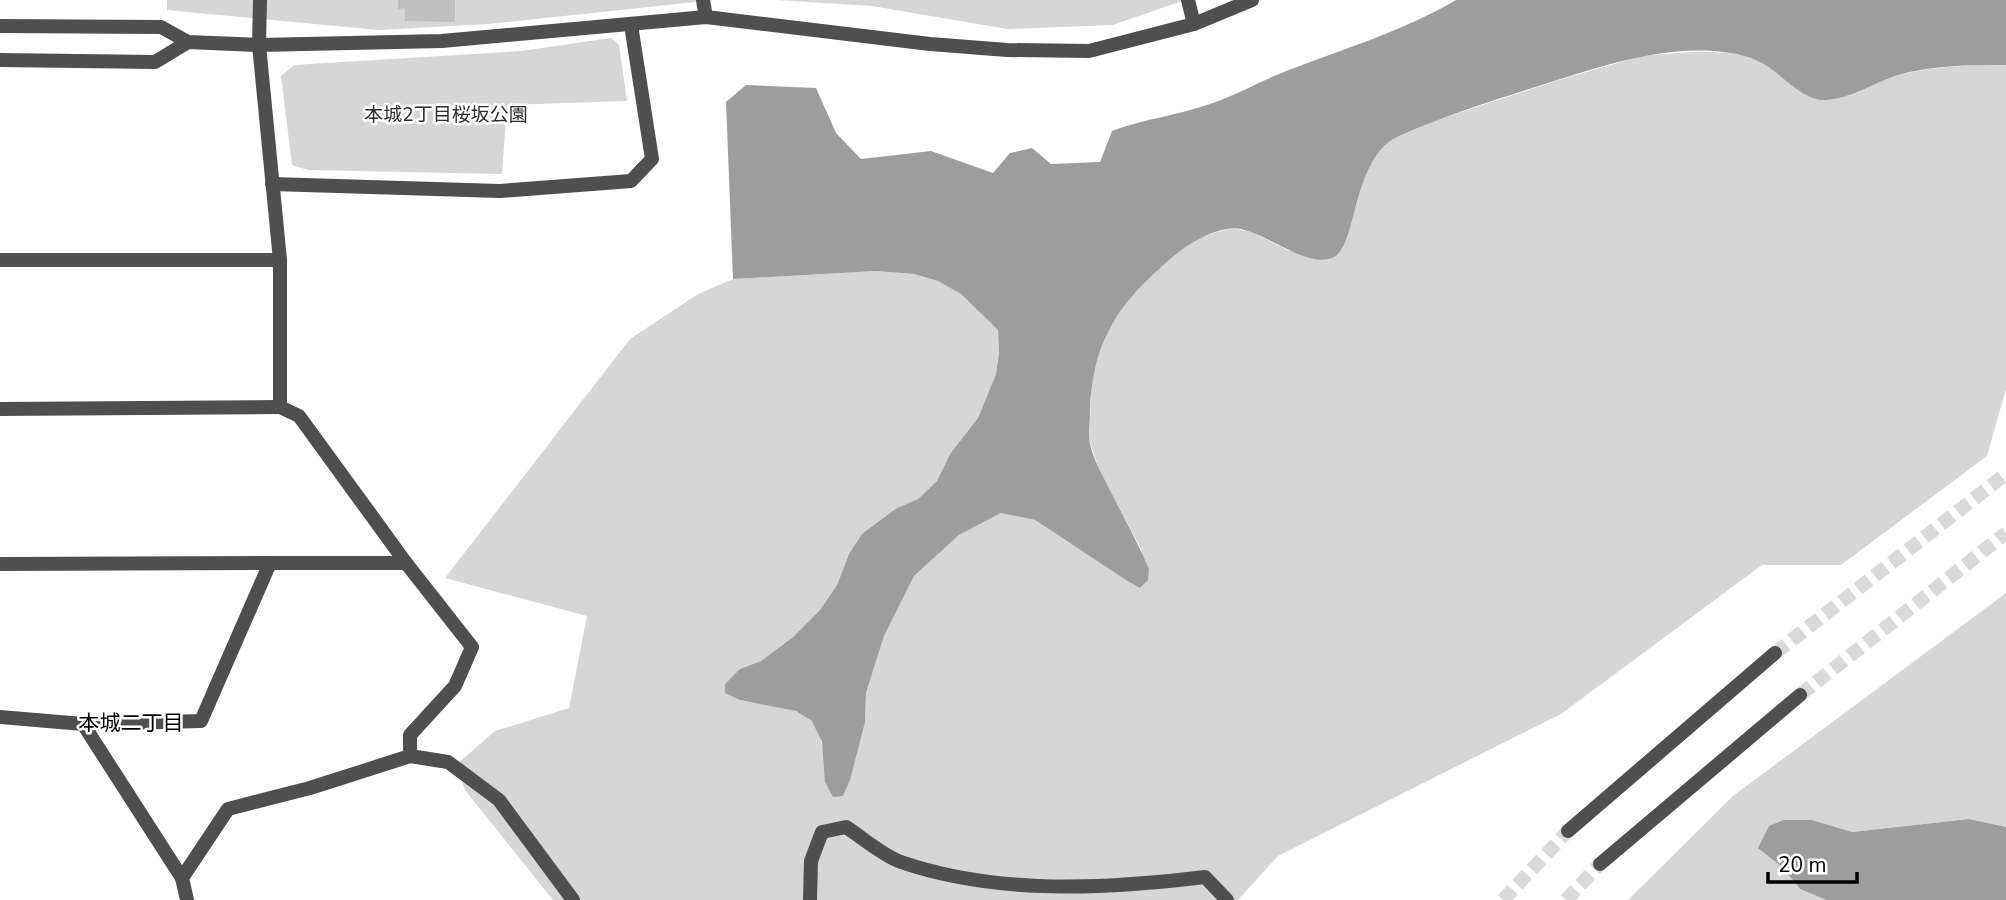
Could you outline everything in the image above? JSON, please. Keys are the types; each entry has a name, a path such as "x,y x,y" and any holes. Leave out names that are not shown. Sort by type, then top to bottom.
{"street":[{"path":"260,0 259,45 280,260 280,407"},
{"path":"703,0 706,17"},
{"path":"1188,0 1194,24"},
{"path":"0,26 161,27 188,41 259,45 442,41 706,17 1007,50 1089,51 1194,24 1252,0"},
{"path":"272,184 500,191 631,181 652,159 631,24"},
{"path":"0,60 155,62 188,41"},
{"path":"0,260 280,260"},
{"path":"0,409 280,407 299,416 406,563 472,647 455,686 410,735 410,756"},
{"path":"0,717 83,724 201,721 270,563"},
{"path":"0,564 406,563"},
{"path":"1568,831 1775,653"},
{"path":"1600,864 1800,695"},
{"path":"83,724 182,878 187,900"},
{"path":"182,878 228,810 310,788 410,756 448,762 499,800 573,900"},
{"path":"810,900 811,861 822,832 846,827 898,861 950,875 1036,886 1139,885 1205,877 1227,900"}],"green space":[{"path":"167,0 714,0 488,24 379,30 167,10"},
{"path":"776,0 1185,0 1113,25 1007,29 872,6"},
{"name":"本城2丁目桜坂公園","path":"611,38 619,45 627,101 507,105 502,174 308,170 292,165 281,76 294,65 521,51"},
{"path":"1690,52 1743,55 1767,65 1806,94 1823,99 1842,97 1912,72 2006,65 2006,389 1987,456 1841,565 1762,565 1561,714 1278,856 1238,900 553,900 465,790 456,765 495,731 569,708 587,616 445,578 630,339 698,294 733,279 876,271 914,274 938,281 961,294 998,330 996,374 978,418 950,454 937,481 918,499 897,508 849,554 837,585 820,610 793,637 761,661 740,669 740,700 787,708 804,715 817,728 824,757 865,722 866,693 884,636 914,576 959,535 1001,513 1035,520 1071,544 1142,551 1099,469 1089,440 1092,376 1107,331 1135,290 1172,256 1202,237 1230,228 1252,232 1289,251 1347,238 1365,175 1374,155 1394,138 1434,121 1562,79 1642,56"},
{"path":"2006,593 2006,827 1969,819 1852,832 1812,820 1759,848 1782,867 1800,889 1826,900 1628,900 1733,796"}],"shaded area":[{"path":"1456,0 2006,0 2006,65 1922,70 1895,76 1853,94 1827,100 1809,96 1768,67 1736,54 1698,51 1649,55 1575,74 1480,105 1399,136 1383,147 1372,163 1363,182 1347,238 1341,251 1332,258 1320,260 1306,257 1251,232 1238,229 1217,231 1190,244 1143,284 1117,316 1101,350 1092,389 1089,438 1092,452 1149,569 1148,580 1140,588 1035,520 1001,513 959,535 914,576 884,636 866,693 865,722 850,780 843,796 833,797 825,782 822,742 812,721 796,711 740,700 725,693 725,684 740,669 761,661 793,637 820,610 837,585 849,554 862,534 897,508 918,499 937,481 950,454 978,418 996,374 998,330 961,294 938,281 914,274 876,271 733,279 726,102 746,85 816,88 836,133 861,159 931,151 993,173 1010,153 1032,148 1051,164 1100,162 1112,131 1220,100 1279,74 1395,30"},
{"path":"1969,819 2006,827 2006,900 1826,900 1800,889 1782,867 1758,848 1769,826 1784,820 1812,820 1852,832"}],"building":[{"path":"398,0 455,0 455,22 405,21 405,8 398,9"}],"tunnel":[{"path":"1775,653 2006,474"},
{"path":"1800,695 2006,533"},
{"path":"1503,900 1568,831"},
{"path":"1566,900 1600,864"}],"district":[{"name":"本城二丁目","path":"131,723"}]}
